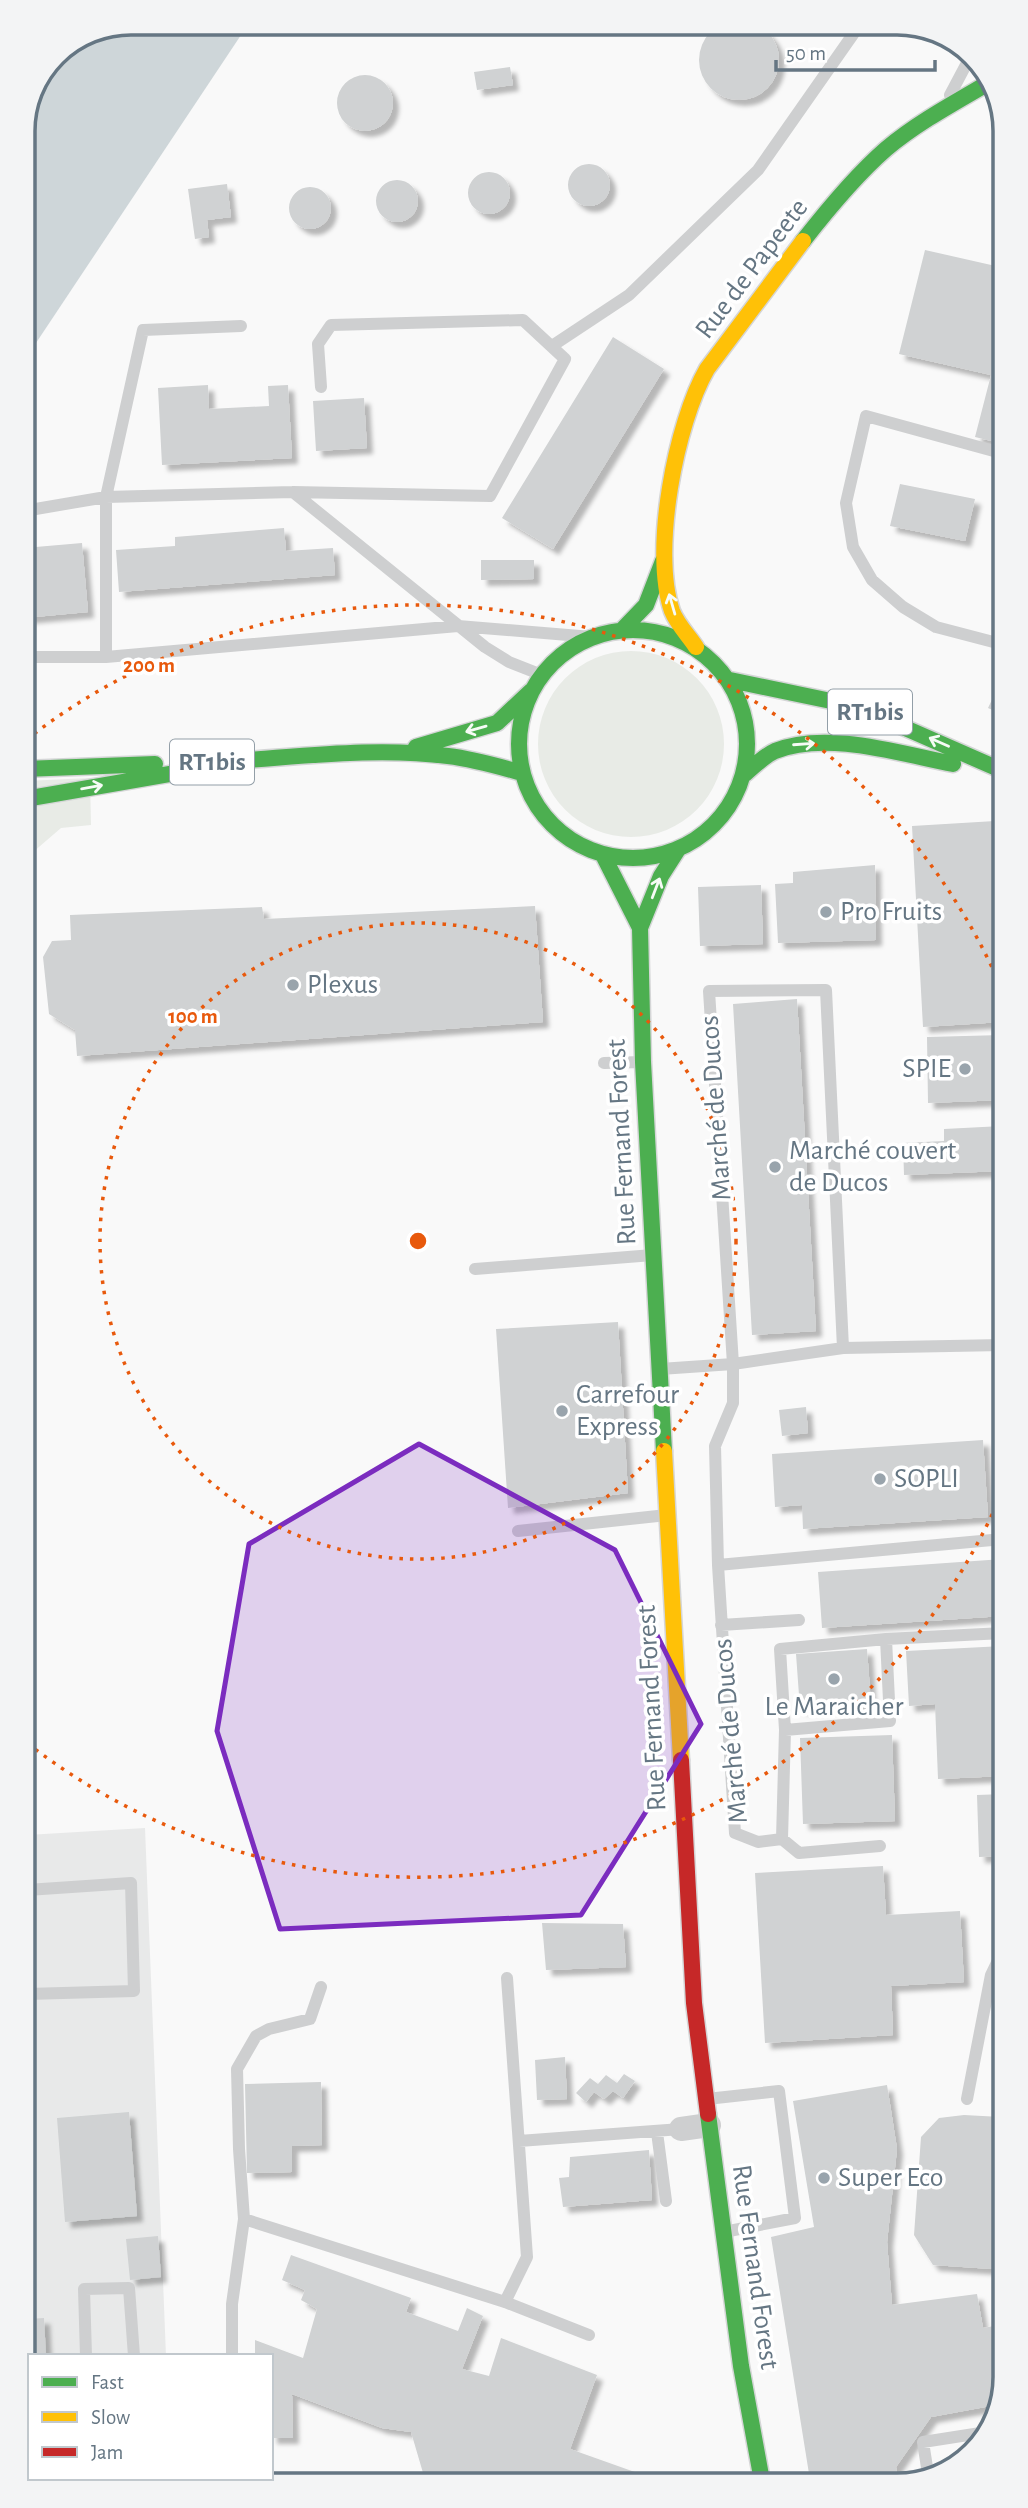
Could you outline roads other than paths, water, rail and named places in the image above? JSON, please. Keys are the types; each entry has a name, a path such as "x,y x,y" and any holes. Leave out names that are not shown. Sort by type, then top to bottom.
{"main road":[{"name":"Rue de Papeete","path":"696,647 671,608 665,556 670,495 679,439 698,386 815,226 877,158 942,111 982,87"},
{"name":"Rue de Papeete","path":"622,629 646,605 665,556"},
{"path":"622,629 660,632 696,647 714,662 730,680 743,710 748,742 745,774 730,806 707,832 677,851 640,859 603,855 576,844 552,826 534,802 522,773 519,746 522,718 531,691 542,675 573,647 592,637 622,629"},
{"name":"RT1bis","path":"730,680 855,706 993,767"},
{"name":"RT1bis","path":"400,752 497,723 531,691"},
{"name":"RT1bis","path":"745,774 773,752 792,745 825,743 993,770"},
{"name":"RT1bis","path":"35,769 400,752 497,764 522,773"},
{"path":"35,797 250,760"},
{"name":"Rue Fernand Forest","path":"677,851 660,876 640,928 643,1062 694,2003 741,2365 761,2473"},
{"name":"Rue Fernand Forest","path":"603,855 640,928"}],"street":[{"path":"681,2129 709,2125"}],"lane":[{"path":"552,346 629,295 758,170 853,35"},
{"path":"942,111 966,64"},
{"path":"35,510 106,497 293,492 490,496 565,359 523,320 331,325 318,344 321,387"},
{"path":"106,657 106,497 143,330 241,326"},
{"path":"993,451 866,416 846,503 853,547 872,580 903,607 936,627 993,642"},
{"path":"293,492 458,626 509,662 542,675"},
{"path":"35,657 106,657 458,626 592,637"},
{"name":"Marché de Ducos","path":"843,1348 826,990 709,991 733,1364 733,1403 715,1446 718,1565 734,1833 758,1842 782,1839 799,1853 880,1846"},
{"path":"604,1063 643,1062"},
{"path":"475,1269 653,1255"},
{"path":"660,1369 733,1364 843,1348 993,1345"},
{"path":"518,1531 668,1515"},
{"path":"718,1565 993,1540"},
{"name":"Marché de Ducos","path":"721,1625 799,1620"},
{"name":"Marché de Ducos","path":"782,1839 785,1730 780,1649 886,1639 993,1634"},
{"name":"Marché de Ducos","path":"785,1730 890,1721 886,1639"},
{"path":"35,1889 131,1883 134,1991 35,1994"},
{"path":"967,2099 993,1971"},
{"path":"505,2302 527,2257 507,1978"},
{"path":"232,2354 232,2304 243,2219 237,2069 256,2036 269,2029 310,2019 321,1987"},
{"path":"705,2099 779,2091 794,2218 723,2232"},
{"path":"519,2141 681,2129"},
{"path":"657,2132 666,2201"},
{"path":"243,2219 505,2302 589,2335"},
{"path":"86,2354 84,2289 129,2288 134,2354"},
{"path":"927,2468 923,2442 974,2434"}],"place":[{"name":"Pro Fruits","path":"826,912"},
{"name":"Plexus","path":"293,985"},
{"name":"SPIE","path":"965,1069"},
{"name":"Marché couvert de Ducos","path":"775,1167"},
{"name":"Carrefour Express","path":"562,1411"},
{"name":"SOPLI","path":"880,1479"},
{"name":"Le Maraicher","path":"834,1679"},
{"name":"Super Eco","path":"824,2178"}]}
